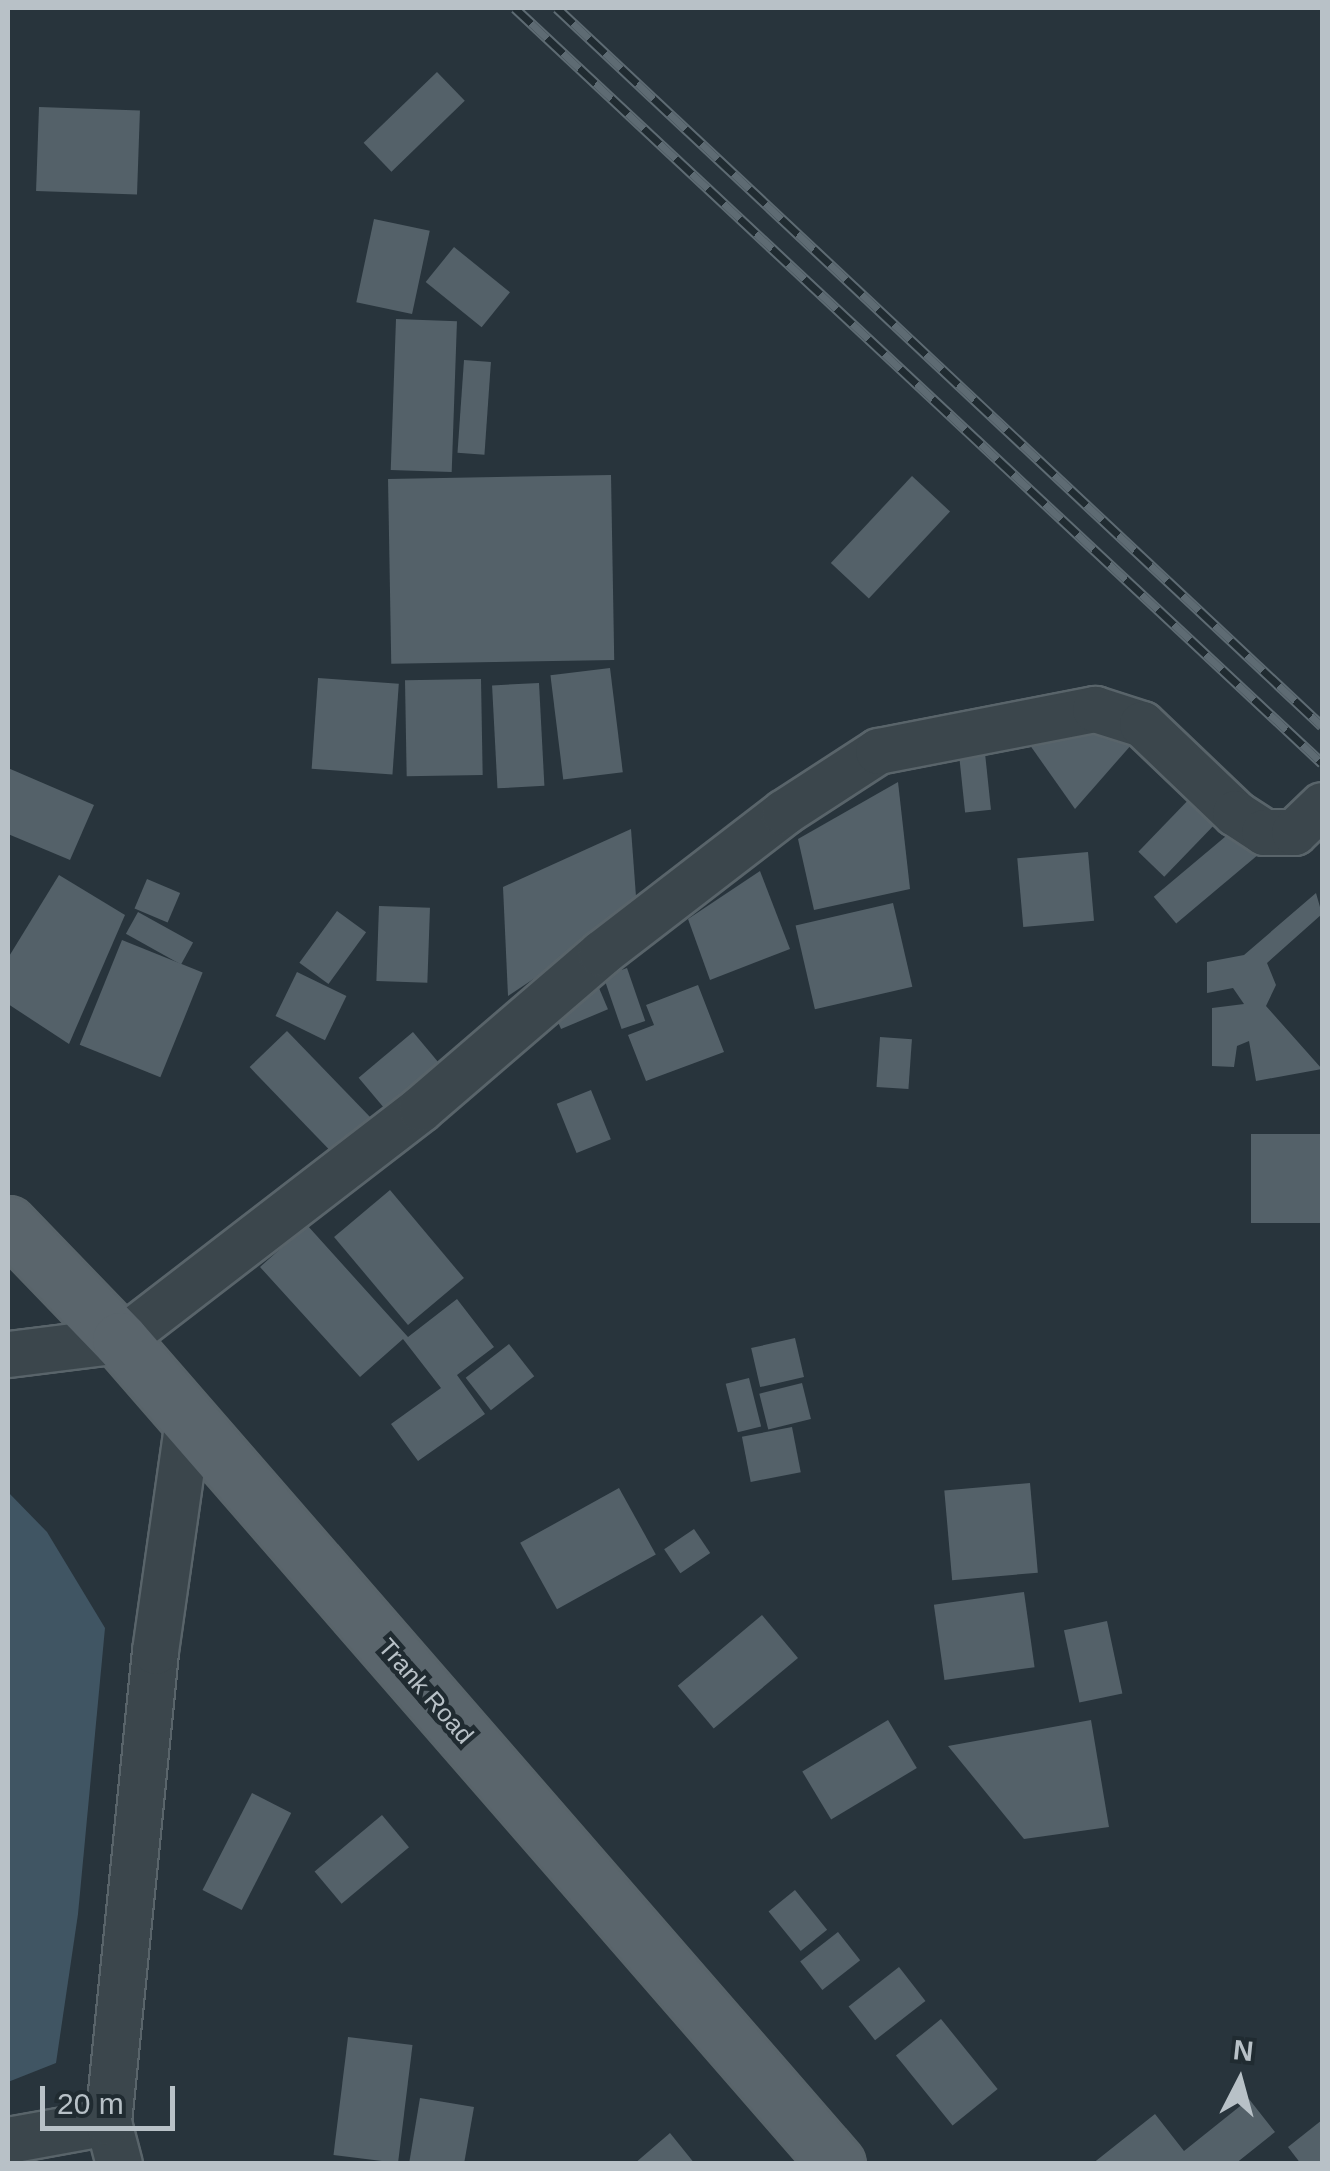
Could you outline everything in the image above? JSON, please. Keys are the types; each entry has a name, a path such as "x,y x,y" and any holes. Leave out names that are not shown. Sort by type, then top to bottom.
{"main road":[{"name":"Trank Road","path":"8,1224 120,1340 837,2164"}],"street":[{"path":"8,1354 120,1340 421,1108 601,953 784,812 878,751 1095,709 1142,724 1234,813 1264,832 1294,832 1322,806"},
{"path":"8,2140 113,2143 155,1652 188,1418"}],"water":[{"path":"8,1492 47,1532 105,1628 78,1914 56,2063 8,2082"}],"building":[{"path":"437,72 465,101 391,172 364,143"},
{"path":"39,107 140,111 137,194 36,191"},
{"path":"374,219 430,231 412,314 356,302"},
{"path":"454,247 510,292 482,327 426,282"},
{"path":"396,319 457,321 452,472 391,470"},
{"path":"464,360 491,362 484,455 458,453"},
{"path":"611,475 614,660 391,664 388,479"},
{"path":"912,476 950,511 869,598 831,563"},
{"path":"610,668 623,772 563,780 550,675"},
{"path":"318,678 399,684 392,774 312,769"},
{"path":"481,679 483,775 407,776 405,680"},
{"path":"539,683 544,786 497,788 492,685"},
{"path":"1080,725 1132,744 1075,809 1027,741"},
{"path":"985,753 991,810 965,812 959,756"},
{"path":"8,768 94,805 70,860 8,834"},
{"path":"898,782 910,889 814,910 798,839"},
{"path":"1196,792 1222,817 1164,877 1138,852"},
{"path":"1238,826 1260,853 1176,924 1154,897"},
{"path":"631,829 637,910 508,996 503,887"},
{"path":"1088,852 1094,921 1023,927 1017,858"},
{"path":"760,871 790,949 710,980 688,919"},
{"path":"59,875 125,915 69,1044 8,1004 8,958"},
{"path":"147,879 180,893 168,923 134,908"},
{"path":"1316,893 1322,914 1267,963 1276,985 1266,1006 1322,1069 1256,1081 1249,1041 1237,1046 1234,1067 1212,1066 1212,1008 1244,1004 1233,988 1207,993 1207,962 1244,955"},
{"path":"893,903 912,987 815,1009 796,925"},
{"path":"379,906 430,908 427,983 376,981"},
{"path":"337,911 366,932 329,984 299,963"},
{"path":"138,912 193,943 181,964 126,934"},
{"path":"122,940 203,973 160,1077 80,1045"},
{"path":"627,968 645,1021 622,1029 603,976"},
{"path":"297,972 346,996 325,1040 276,1016"},
{"path":"698,985 724,1052 646,1081 628,1035 654,1025 646,1005"},
{"path":"599,988 608,1009 561,1029 552,1008"},
{"path":"287,1031 371,1118 334,1154 250,1067"},
{"path":"413,1032 440,1064 386,1110 359,1078"},
{"path":"880,1037 912,1039 908,1089 877,1087"},
{"path":"591,1090 611,1139 577,1153 557,1104"},
{"path":"1251,1134 1322,1134 1322,1223 1251,1223"},
{"path":"390,1190 464,1278 408,1325 334,1237"},
{"path":"307,1225 408,1337 457,1299 494,1347 457,1375 485,1414 418,1461 391,1424 441,1388 403,1339 360,1377 260,1267"},
{"path":"795,1338 804,1377 760,1387 751,1348"},
{"path":"509,1344 534,1376 491,1410 466,1378"},
{"path":"749,1378 761,1427 738,1432 726,1384"},
{"path":"802,1383 811,1419 768,1430 759,1394"},
{"path":"792,1427 801,1472 751,1482 742,1437"},
{"path":"1030,1483 1038,1573 952,1580 944,1490"},
{"path":"619,1488 656,1554 557,1609 520,1543"},
{"path":"694,1529 710,1553 680,1573 664,1549"},
{"path":"1024,1592 1035,1667 944,1680 934,1605"},
{"path":"762,1615 798,1658 714,1729 678,1686"},
{"path":"1107,1621 1122,1693 1079,1703 1064,1630"},
{"path":"888,1720 917,1768 831,1820 802,1772"},
{"path":"1091,1720 1109,1827 1024,1839 948,1746"},
{"path":"252,1793 291,1813 242,1910 203,1890"},
{"path":"382,1815 409,1847 342,1904 315,1872"},
{"path":"795,1890 827,1930 801,1951 769,1911"},
{"path":"838,1932 860,1960 822,1990 800,1962"},
{"path":"899,1967 925,2001 875,2040 849,2006"},
{"path":"941,2019 998,2089 953,2125 896,2056"},
{"path":"348,2037 413,2045 398,2163 333,2155"},
{"path":"420,2098 474,2107 464,2164 409,2164"},
{"path":"1249,2099 1275,2132 1235,2164 1092,2164 1155,2114 1184,2151"},
{"path":"1322,2120 1322,2164 1301,2164 1288,2147"},
{"path":"670,2133 695,2164 634,2164"}],"railway":[{"path":"515,8 1322,763"},
{"path":"557,8 1322,726"}]}
